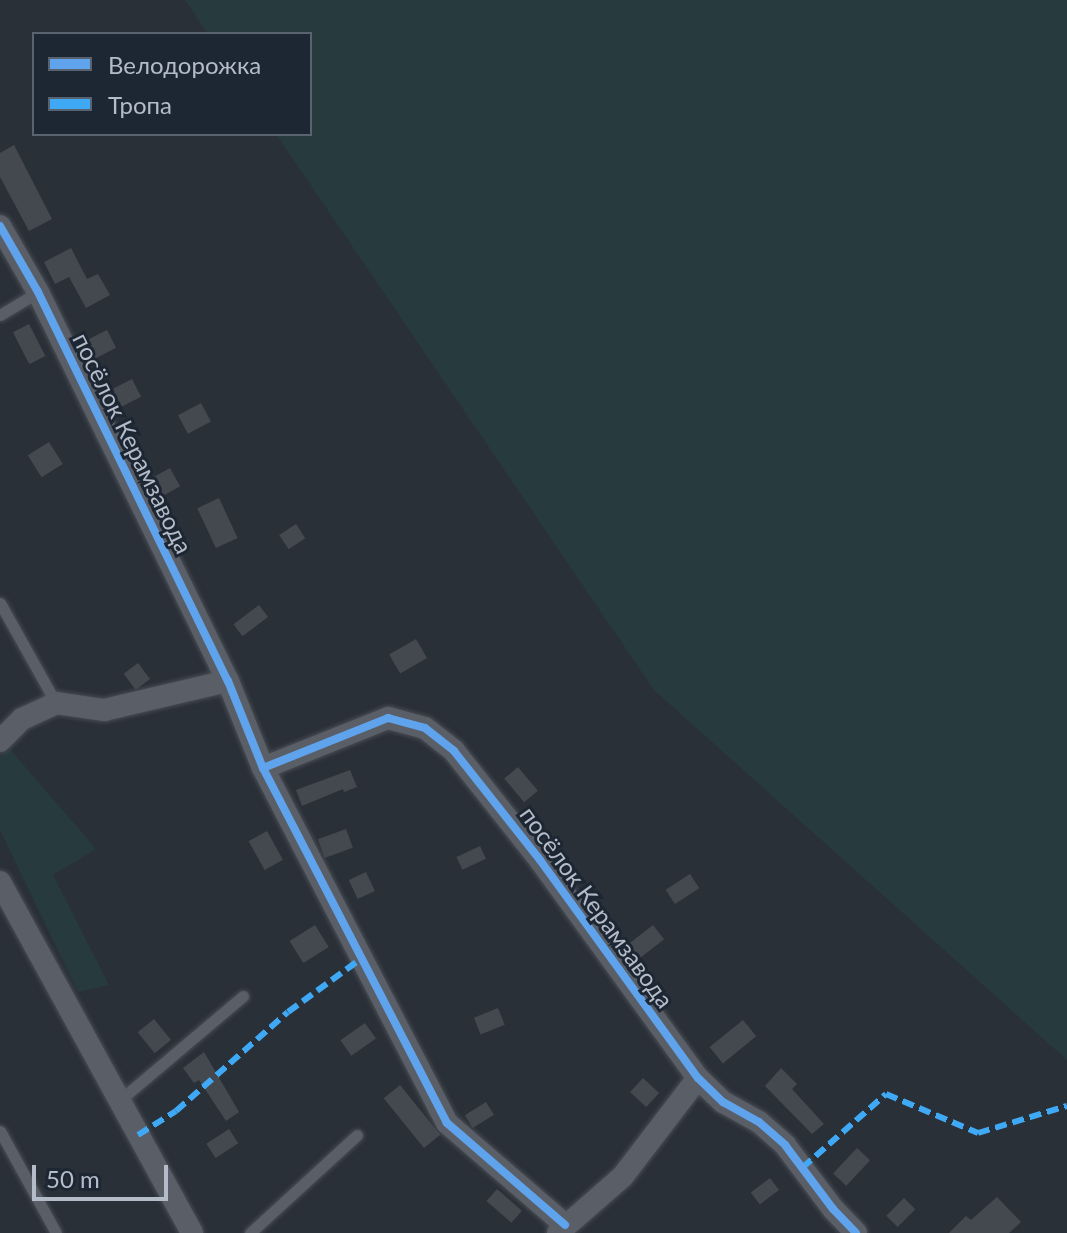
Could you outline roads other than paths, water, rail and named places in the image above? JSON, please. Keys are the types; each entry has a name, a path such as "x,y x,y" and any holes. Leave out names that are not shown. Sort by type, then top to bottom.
{"street":[{"name":"посёлок Керамзавода","path":"0,226 38,292 228,681 263,768 447,1123 561,1229"},
{"path":"0,741 22,719 56,703 104,710 228,681"},
{"name":"посёлок Керамзавода","path":"263,768 388,718 425,728 454,751 540,860 698,1078 723,1102 759,1122 785,1145 833,1209 856,1233"},
{"path":"0,882 192,1233"},
{"path":"561,1229 623,1176 698,1078"}],"lane":[{"path":"0,315 38,292"},
{"path":"0,603 56,703"},
{"path":"120,1100 243,996"},
{"path":"0,1131 56,1233"},
{"path":"250,1233 357,1135"}]}
